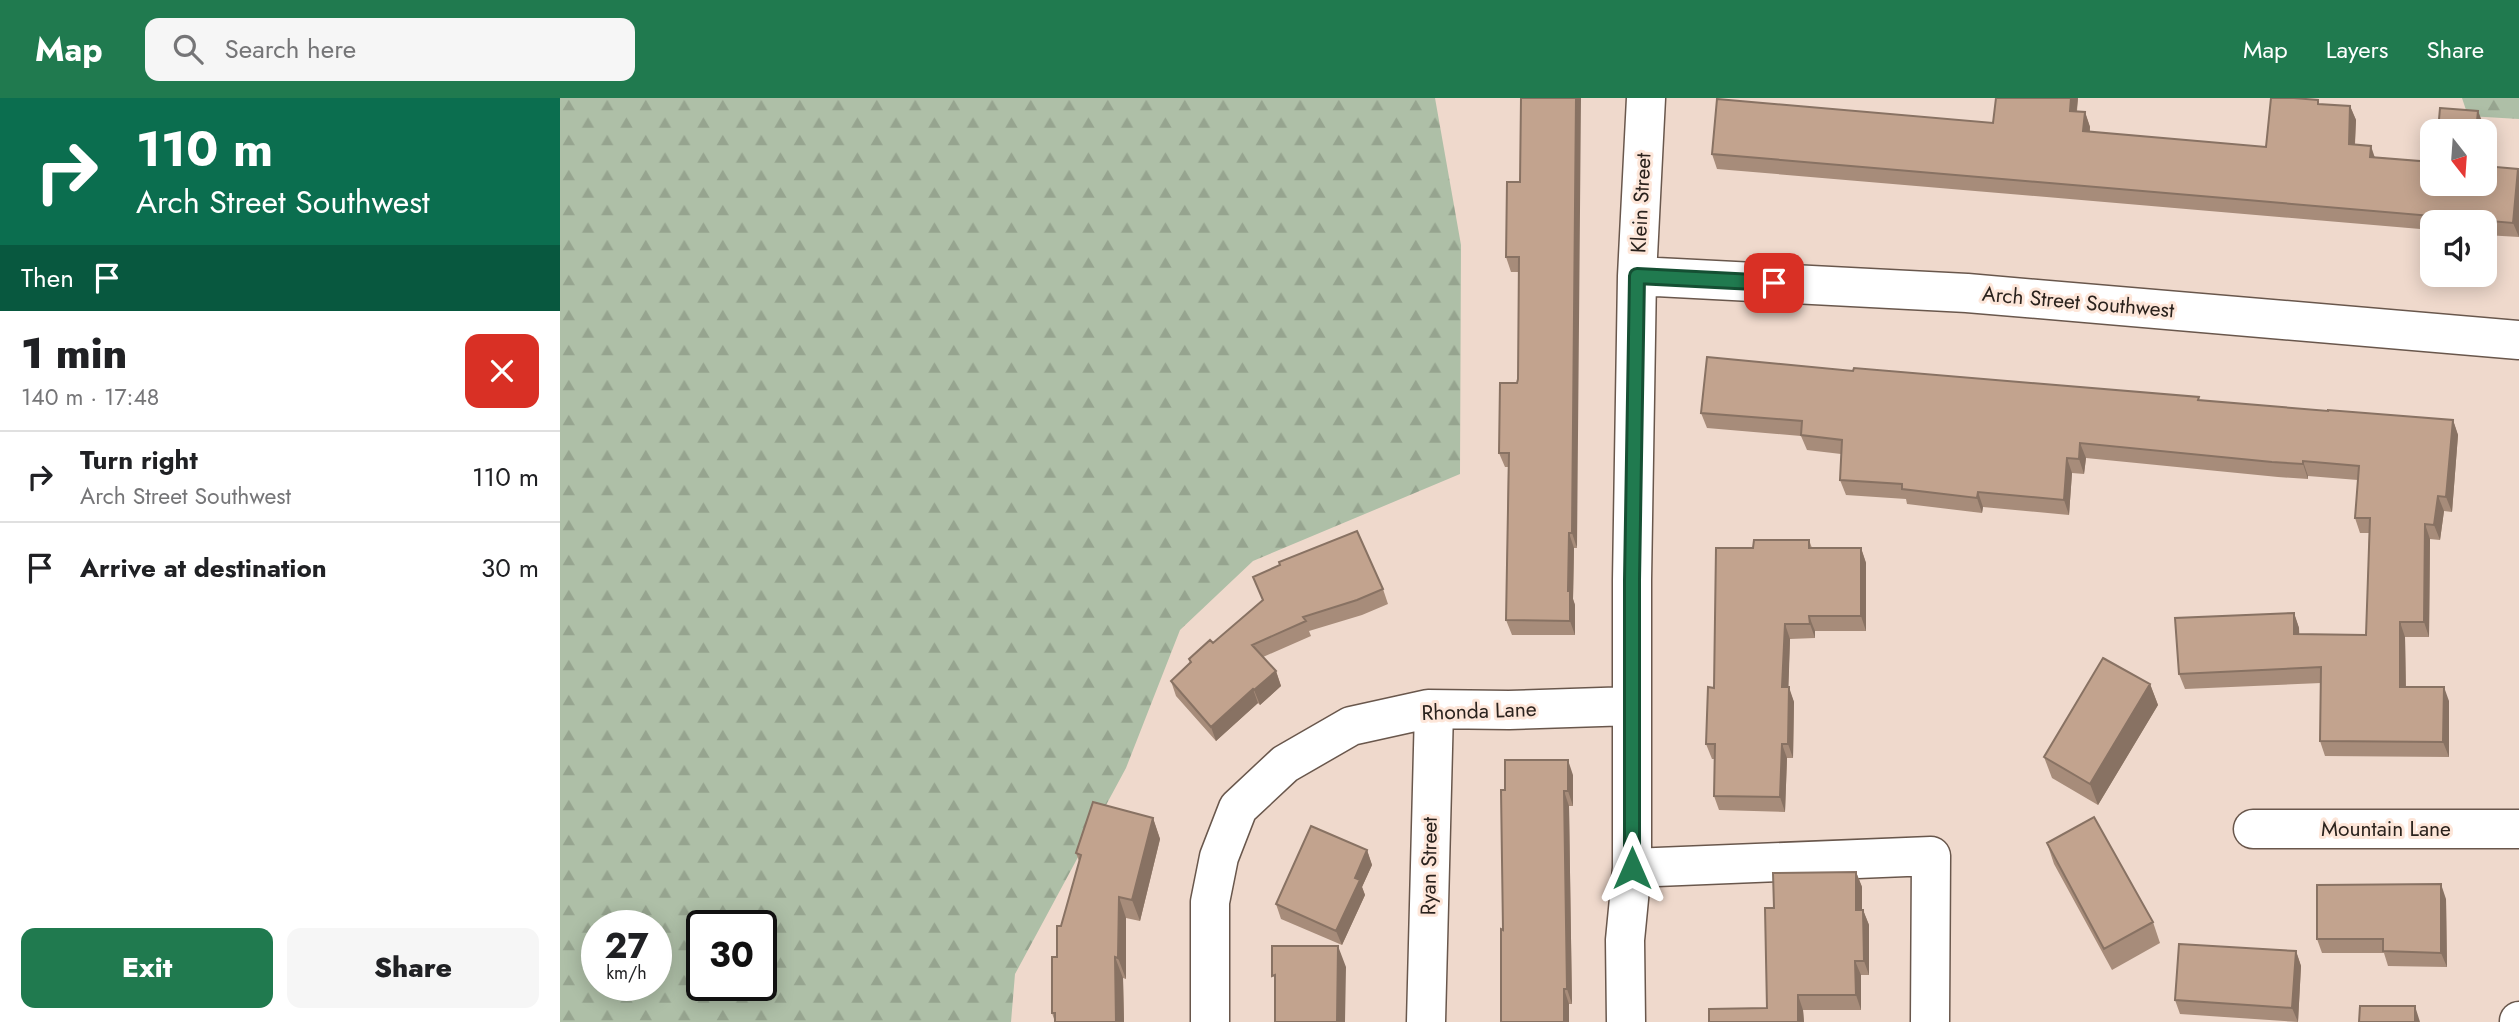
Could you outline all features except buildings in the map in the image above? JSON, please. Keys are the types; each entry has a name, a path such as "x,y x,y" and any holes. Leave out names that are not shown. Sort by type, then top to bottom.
{"street":[{"name":"Klein Street","path":"1626,1022 1625,940 1632,868 1637,276 1647,98"},
{"name":"Arch Street Southwest","path":"1637,276 1967,293 2519,340"},
{"name":"Rhonda Lane","path":"1210,1022 1210,902 1219,857 1238,808 1285,764 1351,726 1434,710 1632,706"},
{"name":"Ryan Street","path":"1426,1022 1434,710"},
{"name":"Mountain Lane","path":"2253,829 2519,829"},
{"path":"1632,868 1931,856 1930,1022"}],"green space":[{"path":"560,98 1435,98 1461,245 1460,474 1253,561 1180,630 1126,768 1015,974 1011,1022 560,1022"},
{"path":"2462,98 2519,98 2519,119 2468,116"}],"route":[{"path":"1632,868 1632,580 1637,276 1774,283"}]}
